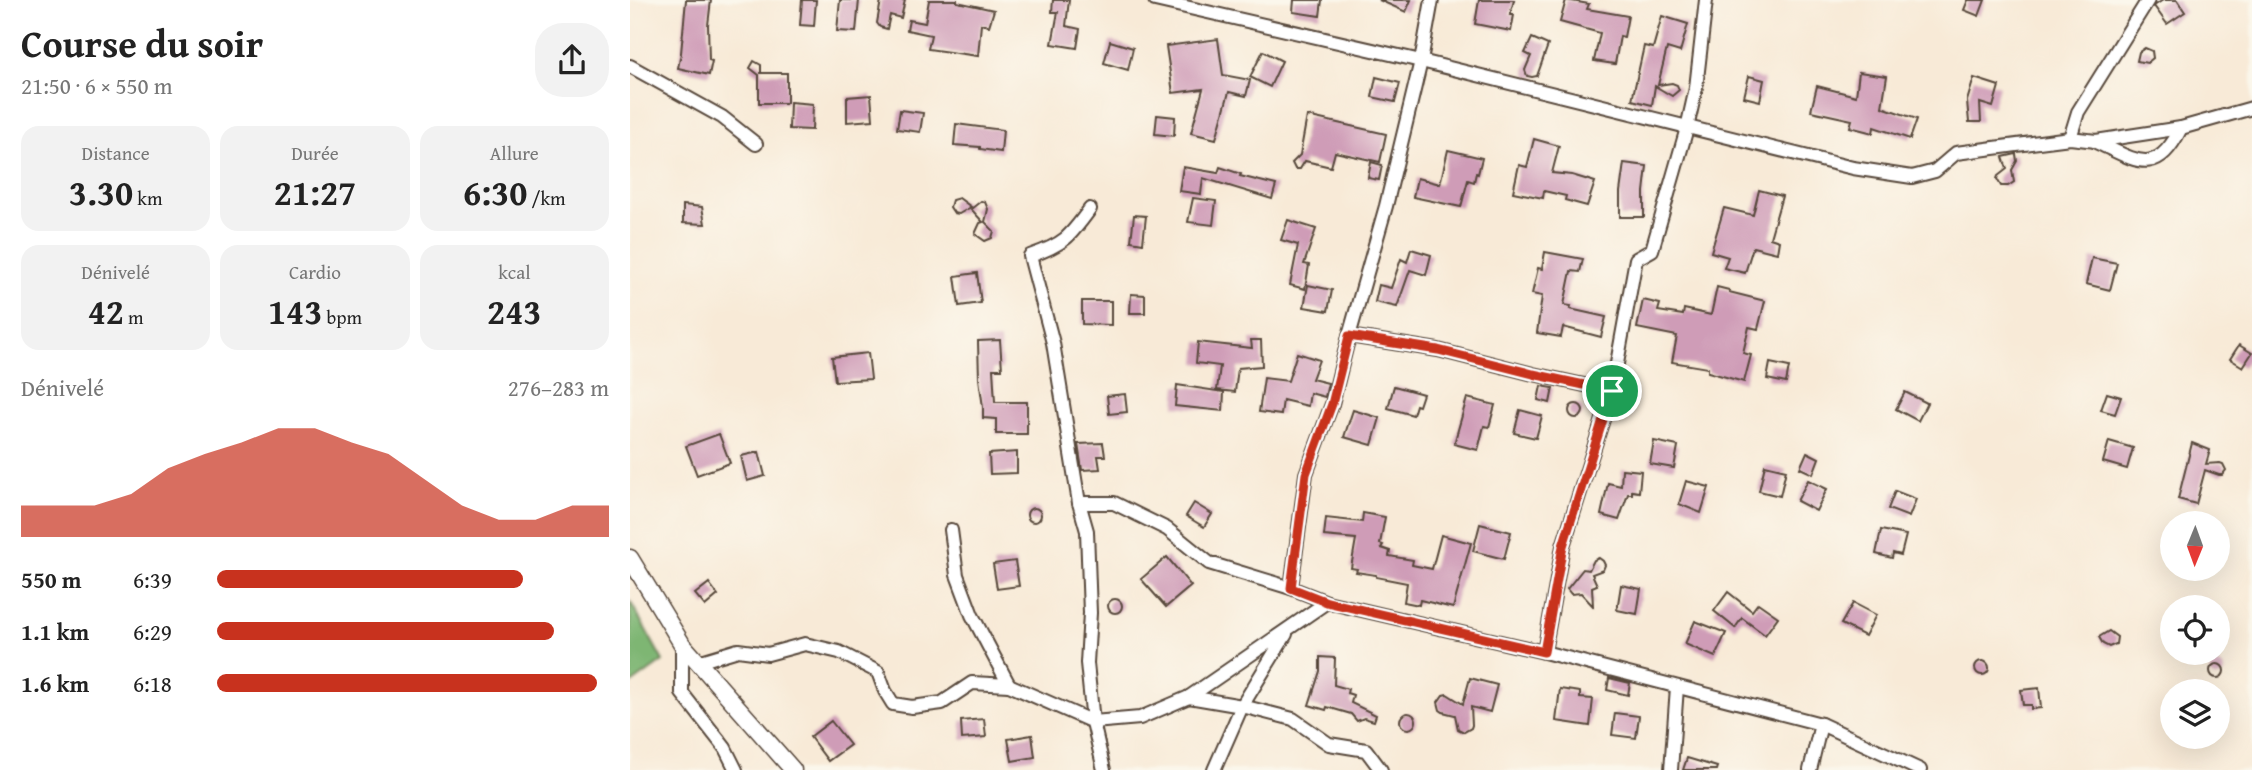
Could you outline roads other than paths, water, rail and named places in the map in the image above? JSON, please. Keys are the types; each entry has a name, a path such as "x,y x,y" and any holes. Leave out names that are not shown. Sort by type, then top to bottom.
{"street":[{"path":"1155,0 1421,61 1853,168 1912,177 1936,171 1956,153 2070,138 2096,141 2181,128 2252,108"},
{"path":"1291,588 1306,474 1332,404 1386,206 1421,61 1432,0"},
{"path":"1544,652 1563,546 1612,391 1636,259 1652,250 1687,128 1696,88 1706,0"},
{"path":"2070,138 2078,112 2148,0"},
{"path":"630,66 722,117 756,144"},
{"path":"2096,141 2134,160 2147,162 2158,158 2171,147 2181,128"},
{"path":"1090,209 1068,239 1030,256 1053,343 1079,503 1087,531 1090,614 1087,663 1093,722 1104,770"},
{"path":"1349,336 1438,350 1612,391"},
{"path":"1079,503 1114,503 1167,528 1209,563 1327,602 1544,652 1821,724 1920,770"},
{"path":"951,530 957,575 972,615 1009,685"},
{"path":"630,558 682,644 793,770"},
{"path":"698,662 738,650 768,654 805,644 839,652 878,672 893,704 912,707 942,703 972,683 1009,685 1093,722 1140,718 1189,697 1327,602"},
{"path":"1214,770 1242,706 1288,630"},
{"path":"682,644 682,694 725,748 736,770"},
{"path":"1671,770 1677,687"},
{"path":"1189,697 1242,706 1293,719 1329,744 1366,750 1381,770"},
{"path":"1810,770 1821,724"}]}
